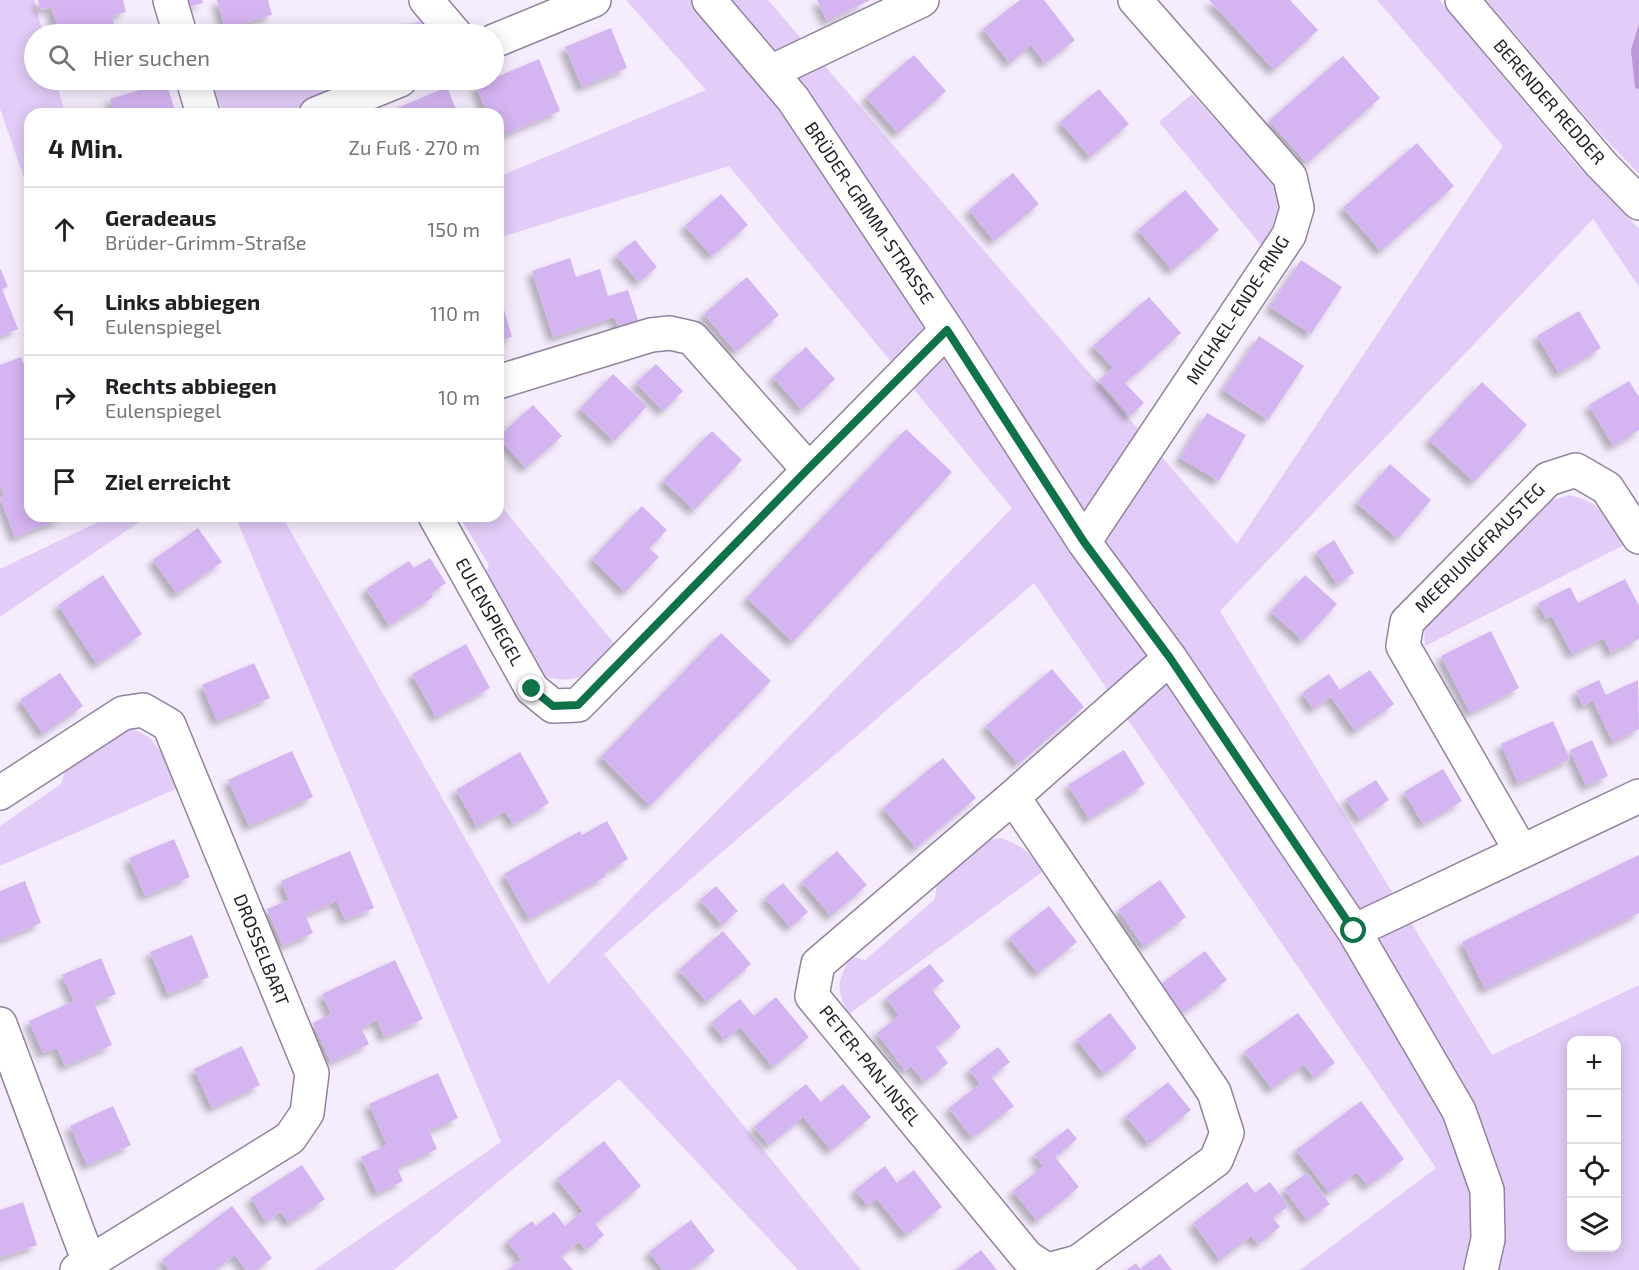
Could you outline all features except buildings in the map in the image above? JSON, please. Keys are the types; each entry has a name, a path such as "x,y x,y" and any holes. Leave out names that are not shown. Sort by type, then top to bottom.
{"street":[{"path":"170,0 177,24"},
{"path":"426,0 446,24"},
{"path":"504,37 594,0"},
{"name":"BRÜDER-GRIMM-STRASSE","path":"709,0 793,99 947,330 1084,542 1170,658 1354,931 1459,1111 1487,1190 1488,1239 1481,1270"},
{"path":"771,72 922,0"},
{"name":"MICHAEL-ENDE-RING","path":"1084,542 1289,235 1298,208 1290,177 1135,0"},
{"name":"BERENDER REDDER","path":"1462,0 1601,164 1639,203"},
{"path":"196,90 201,108"},
{"path":"331,108 375,90"},
{"name":"EULENSPIEGEL","path":"438,522 532,689 553,706 578,705 947,330"},
{"path":"504,380 651,335 670,333 692,338 808,469"},
{"name":"MEERJUNGFRAUSTEG","path":"1521,850 1403,646 1407,622 1548,479 1576,470 1607,488 1639,537"},
{"name":"PETER-PAN-INSEL","path":"1013,797 1214,1092 1227,1133 1216,1160 1078,1262 1048,1270 1027,1257 812,996 818,964 1013,797 1170,658"},
{"name":"DROSSELBART","path":"0,793 123,713 143,710 169,725 312,1073 307,1113 290,1138 83,1266 0,1024"},
{"path":"1354,931 1639,796"}],"shaded area":[{"path":"0,0 34,0 40,24 24,24 24,90 59,90 63,108 24,108 24,178 0,109"},
{"path":"626,0 768,0 1237,544 1503,146 1377,0 1439,0 1576,164 1639,229 1639,287 1593,219 1220,611 1492,1055 1639,985 1639,1270 1300,1270 1436,1168 1034,583 604,954 861,1270 798,1270 619,1079 394,1270 314,1270 501,1142 238,522 285,522 548,984 1012,508 729,166 504,236 504,174 706,90"},
{"path":"1486,0 1639,0 1639,174 1598,131"},
{"path":"422,21 422,24 404,24"},
{"path":"1639,24 1639,89 1635,88 1631,50"},
{"path":"209,90 352,90 302,108 223,108"},
{"path":"1192,94 1276,186 1283,214 1265,250 1159,122"},
{"path":"1569,495 1590,502 1603,512 1624,545 1425,646 1424,631 1439,610 1547,502"},
{"path":"504,509 617,647 585,675 568,679 543,677 481,581 489,565 463,522 504,522"},
{"path":"98,522 139,522 0,617 0,569"},
{"path":"131,728 149,737 161,752 178,788 0,866 0,826 61,784 67,765"},
{"path":"1000,838 1025,850 1045,870 849,1014 841,997 840,985 843,972 851,956 865,960 935,899 938,876 985,840"}],"route":[{"path":"532,689 553,706 578,705 947,330 1084,542 1170,658 1354,931"}]}
